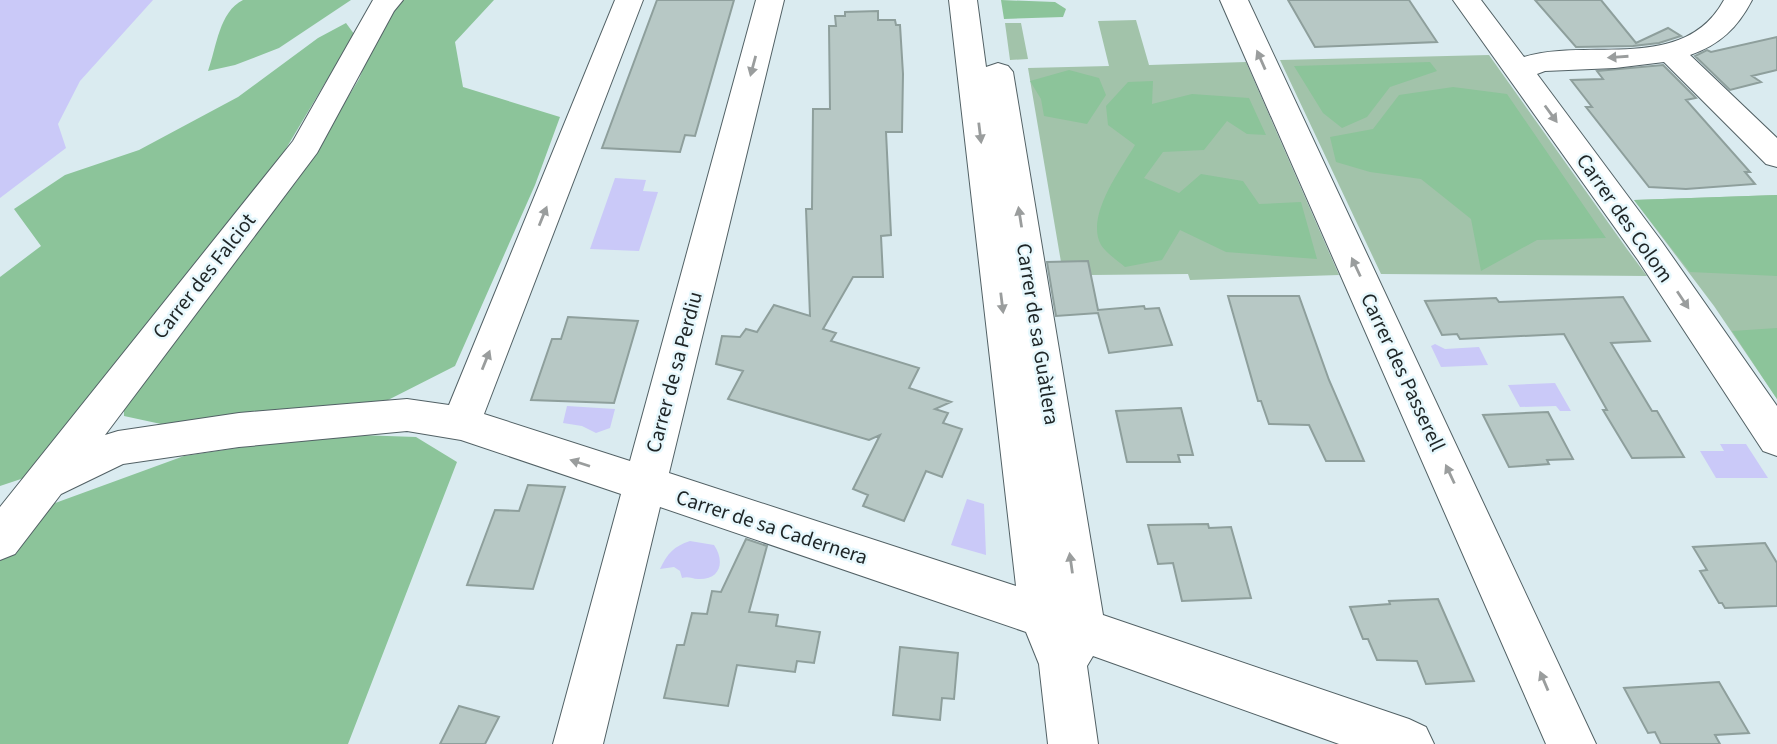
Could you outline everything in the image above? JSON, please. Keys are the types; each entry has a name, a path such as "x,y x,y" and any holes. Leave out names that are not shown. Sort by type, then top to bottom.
{"street":[{"name":"Carrer des Falciot","path":"104,435 306,146 382,7 389,0"},
{"path":"461,423 629,0"},
{"name":"Carrer de sa Perdiu","path":"578,744 770,0"},
{"name":"Carrer de sa Guàtlera","path":"963,0 1062,637"},
{"name":"Carrer de sa Guàtlera","path":"988,0 1019,173 1073,744"},
{"name":"Carrer des Passerell","path":"1234,0 1571,744"},
{"name":"Carrer des Colom","path":"1467,0 1650,251 1777,439"},
{"path":"1520,71 1536,63 1672,53 1702,38 1725,22 1738,0"},
{"path":"1672,53 1777,156"},
{"name":"Carrer de sa Cadernera","path":"0,540 44,482 104,435 239,430 407,415 461,423 645,484 1062,637 1409,744"}],"green space":[{"path":"243,0 351,0 279,48 235,65 208,71 224,21 235,5"},
{"path":"402,0 494,0 455,42 463,87 560,117 535,185 455,366 388,400 161,424 124,416 124,395 181,315 297,181 359,79 379,30"},
{"path":"1001,0 1055,2 1066,9 1063,17 1004,19"},
{"path":"1136,20 1149,65 1246,62 1339,275 1190,280 1188,274 1091,275 1087,261 1061,262 1028,68 1109,66 1098,21"},
{"path":"346,23 357,38 325,83 284,152 159,318 24,478 0,486 0,277 41,246 14,209 65,175 139,150 238,97 318,38"},
{"path":"1005,23 1021,23 1028,59 1010,60"},
{"path":"1489,55 1647,276 1381,274 1280,60"},
{"path":"1430,62 1437,71 1390,87 1367,117 1342,128 1323,113 1294,66"},
{"path":"1069,70 1099,78 1106,95 1087,124 1044,116 1041,99 1030,81"},
{"path":"1153,81 1152,104 1192,94 1249,98 1266,135 1247,134 1227,121 1204,150 1163,152 1144,178 1179,193 1201,174 1243,181 1259,204 1301,202 1317,259 1226,252 1180,230 1162,260 1125,267 1106,251 1097,233 1101,207 1135,145 1108,125 1106,106 1128,82"},
{"path":"1453,87 1507,94 1606,238 1537,240 1481,271 1471,219 1421,179 1370,172 1336,162 1330,137 1373,129 1399,95"},
{"path":"1777,195 1777,399 1714,306 1634,200"},
{"path":"1777,195 1777,276 1690,272 1634,200"},
{"path":"1777,328 1777,399 1732,331"},
{"path":"329,434 416,437 457,462 348,744 0,744 0,561 47,506 184,456"}],"water":[{"path":"0,0 153,0 80,81 58,124 66,148 0,198"},
{"path":"615,178 646,180 643,191 658,192 639,251 590,249"},
{"path":"1435,344 1445,349 1479,347 1488,365 1441,367 1431,346"},
{"path":"1555,383 1571,411 1560,411 1556,406 1520,407 1508,385"},
{"path":"567,406 615,409 610,428 596,433 582,426 563,423"},
{"path":"1720,444 1746,444 1768,478 1716,478 1700,451 1724,451"},
{"path":"967,499 984,504 986,555 951,545"},
{"path":"690,541 714,545 720,563 712,576 682,578 680,571 674,567 660,569 672,551"}],"building":[{"path":"657,0 734,0 695,136 685,135 680,152 602,148"},
{"path":"1288,0 1409,0 1437,42 1315,47"},
{"path":"1535,0 1601,0 1636,43 1668,28 1681,36 1659,43 1633,46 1576,47"},
{"path":"878,11 878,20 895,20 896,25 900,25 903,74 902,132 886,132 891,235 881,236 883,277 853,277 823,329 836,333 831,341 919,368 909,388 951,402 935,409 948,413 943,423 962,429 942,477 926,471 904,521 863,506 868,495 853,489 880,435 869,440 728,399 743,371 716,364 722,336 740,337 746,329 757,332 774,305 810,316 806,209 812,209 813,109 830,109 829,26 836,26 835,16 845,16 845,12"},
{"path":"1777,37 1777,70 1752,76 1761,82 1730,90 1695,56 1707,50 1711,52"},
{"path":"1663,65 1696,98 1686,100 1750,172 1745,172 1755,184 1686,189 1649,187 1586,107 1592,107 1571,80 1603,79 1597,71"},
{"path":"1088,261 1098,310 1144,306 1145,309 1159,308 1172,345 1109,353 1098,313 1056,316 1047,262"},
{"path":"1228,296 1299,296 1329,380 1364,461 1326,461 1309,425 1269,424 1261,401 1258,401"},
{"path":"1623,297 1650,341 1611,343 1652,411 1657,411 1684,457 1632,458 1603,410 1607,410 1564,334 1460,339 1457,334 1442,335 1425,301 1496,298 1499,302"},
{"path":"568,317 638,321 614,403 531,400 552,339 561,339"},
{"path":"1181,408 1193,455 1178,455 1180,462 1127,462 1116,411"},
{"path":"1548,412 1573,459 1547,460 1549,464 1509,467 1483,415"},
{"path":"528,485 565,487 533,589 467,585 495,510 519,511"},
{"path":"1208,524 1209,528 1231,527 1251,598 1182,601 1173,563 1158,564 1148,525"},
{"path":"746,539 767,546 749,612 778,615 776,626 820,632 814,663 797,661 795,672 737,665 728,706 664,698 677,645 684,645 692,613 707,614 712,591 721,592"},
{"path":"1765,543 1777,563 1777,606 1725,608 1719,603 1700,571 1707,570 1693,547"},
{"path":"1438,599 1474,681 1426,684 1417,661 1377,660 1368,639 1363,639 1350,607 1390,604 1389,601"},
{"path":"900,647 958,653 954,699 942,698 940,720 893,715"},
{"path":"1719,682 1749,733 1715,735 1720,744 1661,744 1655,732 1648,733 1624,688"},
{"path":"459,706 499,717 485,744 440,744"}]}
